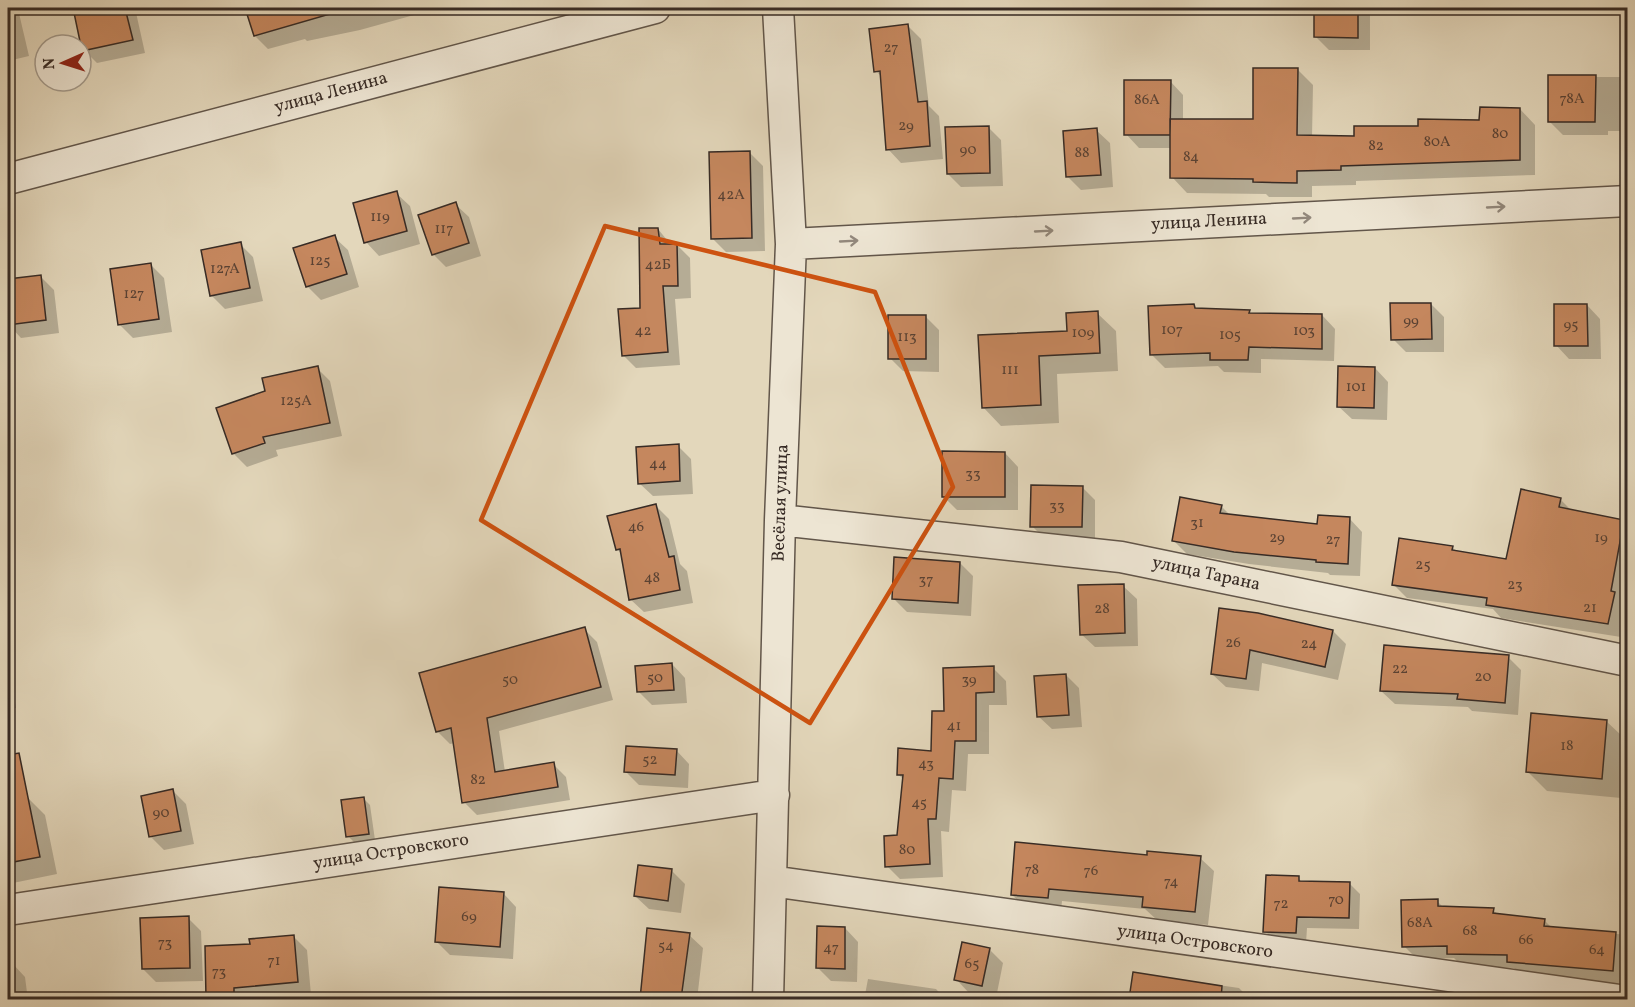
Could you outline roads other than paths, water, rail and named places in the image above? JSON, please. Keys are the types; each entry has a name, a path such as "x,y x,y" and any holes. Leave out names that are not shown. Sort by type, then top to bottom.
{"street":[{"name":"улица Ленина","path":"8,179 655,8"},
{"name":"Весёлая улица","path":"768,999 780,520 791,244 778,8"},
{"name":"улица Ленина","path":"791,244 1628,201"},
{"name":"улица Тарана","path":"780,520 1121,557 1628,661"},
{"name":"улица Островского","path":"8,910 774,795"},
{"name":"улица Островского","path":"771,881 1620,999"}]}
